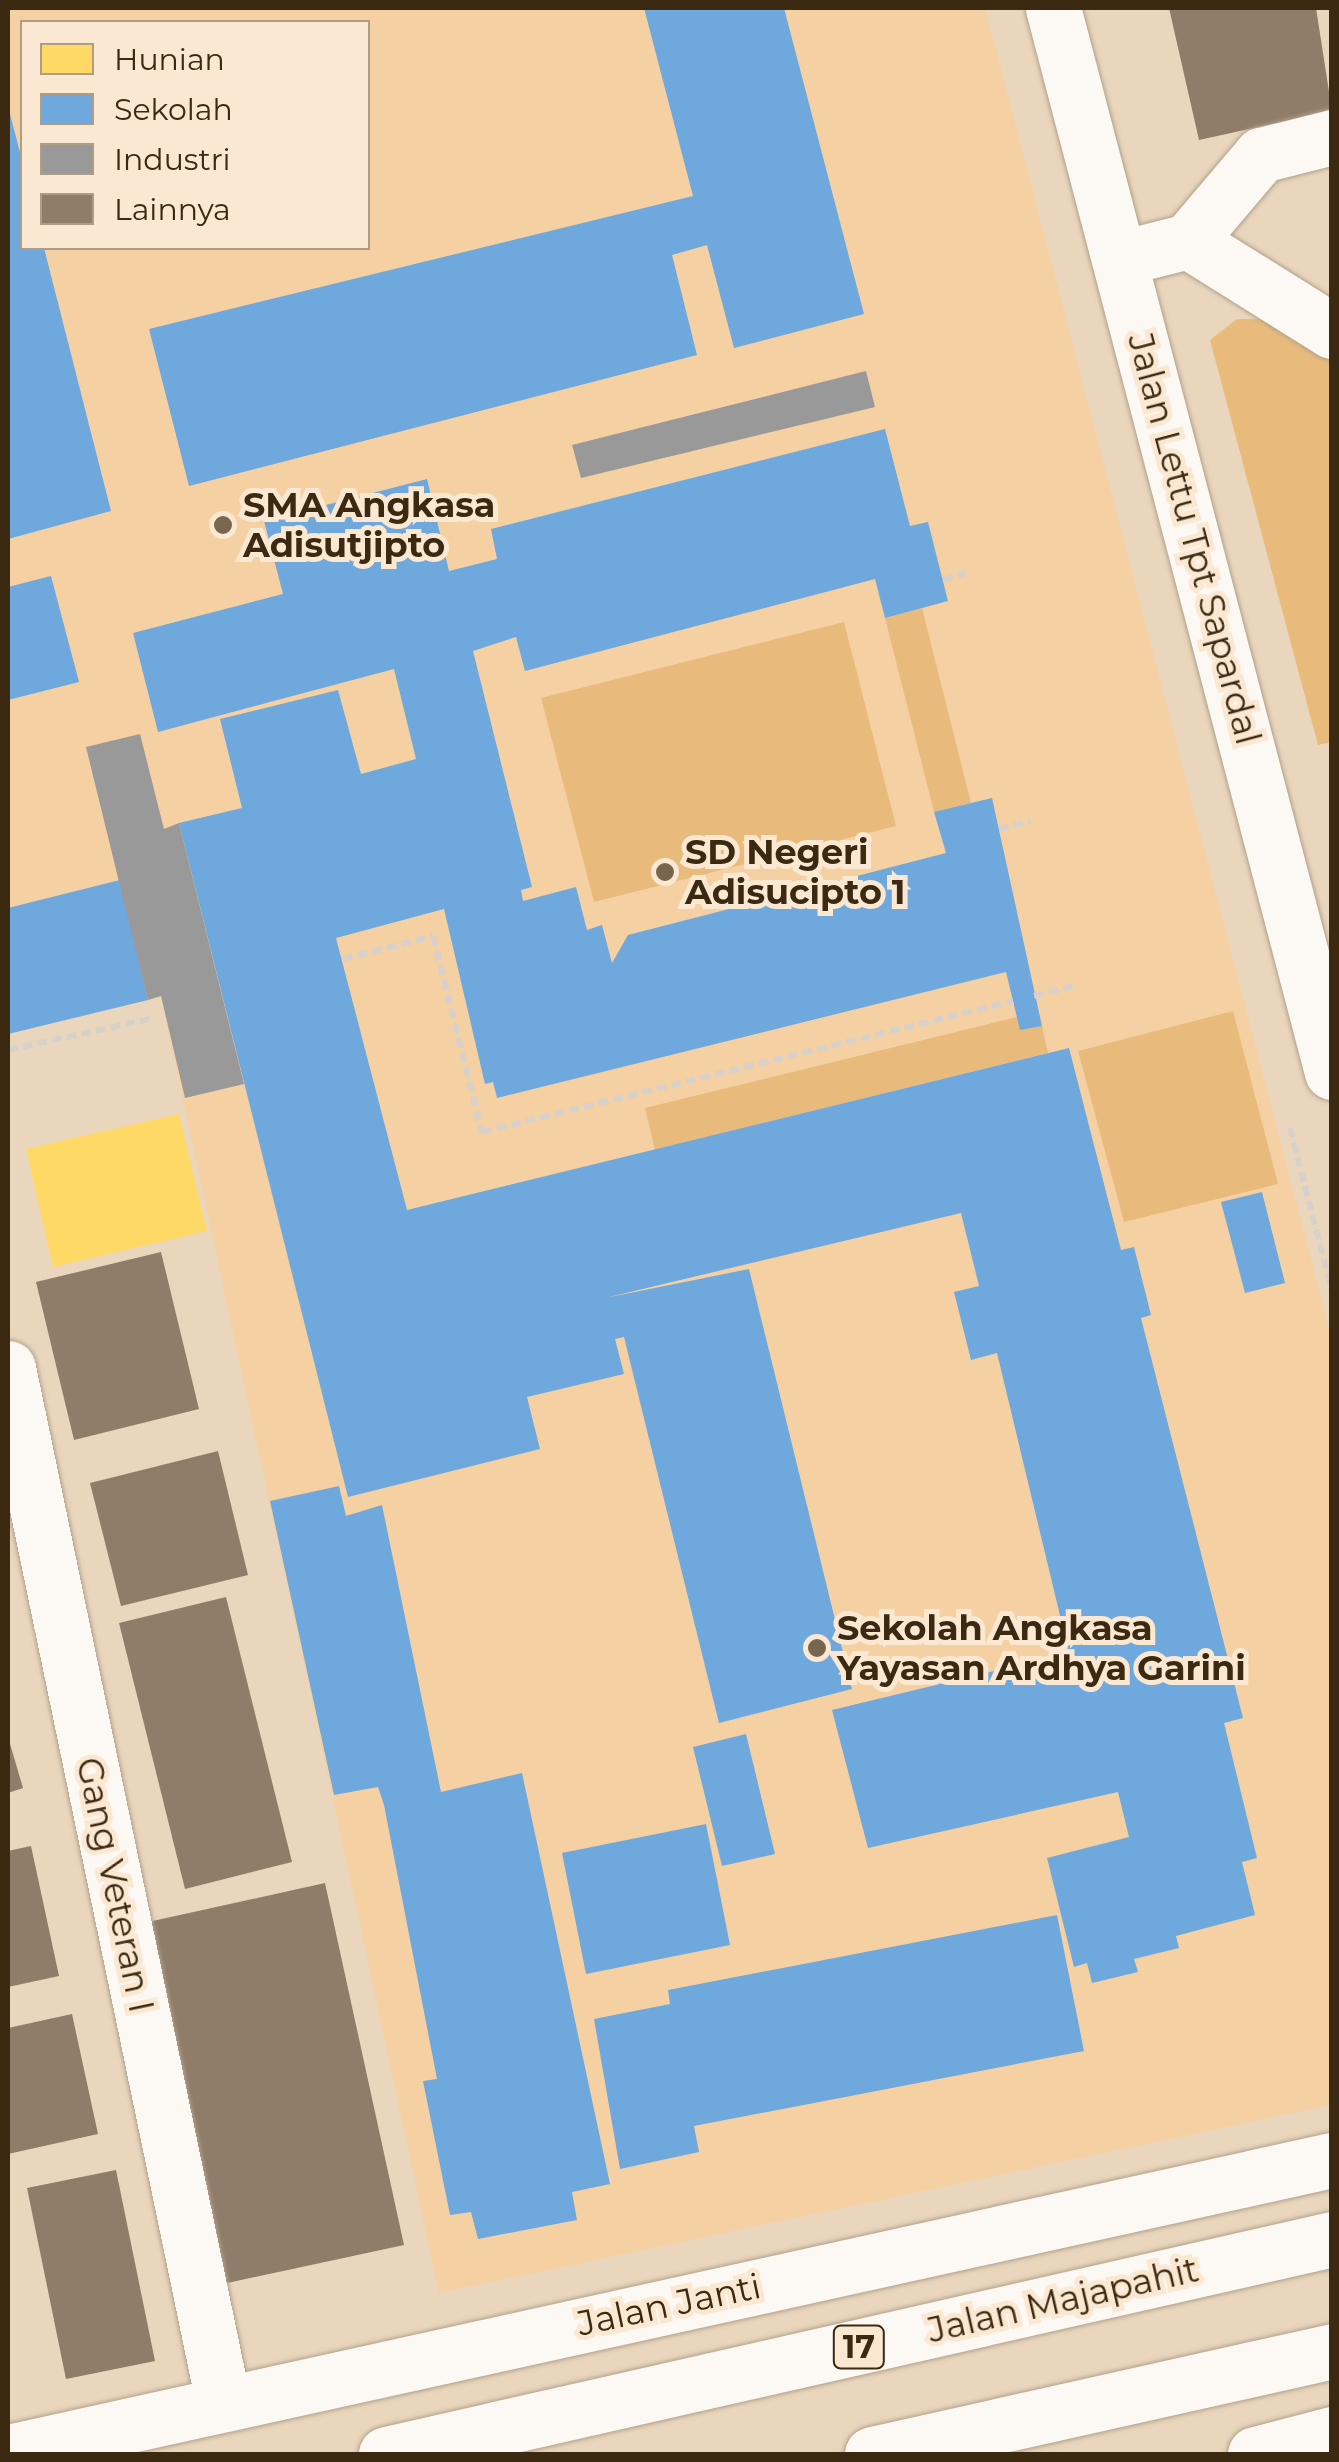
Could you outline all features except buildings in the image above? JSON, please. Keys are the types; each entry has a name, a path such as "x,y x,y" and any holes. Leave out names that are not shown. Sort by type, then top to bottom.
{"main road":[{"name":"Jalan Lettu Tpt Sapardal","path":"1053,8 1332,1072"},
{"path":"1120,258 1188,241 1261,156 1332,138"},
{"path":"1188,241 1332,332"},
{"name":"Gang Veteran I","path":"8,1368 223,2402"},
{"name":"Jalan Janti","path":"8,2452 1332,2160"},
{"name":"Jalan Majapahit","path":"386,2454 1332,2240"},
{"path":"872,2454 1332,2351"},
{"path":"1255,2454 1332,2434"}],"path":[{"path":"943,580 966,573"},
{"path":"1000,829 1031,821"},
{"path":"343,959 433,936 482,1132 1013,1001"},
{"path":"1034,996 1073,986"},
{"path":"8,1050 153,1018"}],"shaded area":[{"path":"8,8 985,8 1331,1336 1331,2105 439,2293 161,997 8,1034"},
{"path":"1237,319 1265,319 1331,360 1331,742 1318,745 1210,340"},
{"path":"922,608 971,803 934,812 885,618"},
{"path":"844,622 896,826 594,902 541,698"},
{"path":"1233,1011 1278,1184 1124,1222 1078,1051"},
{"path":"1017,1017 1042,1026 1048,1053 655,1150 645,1108"}],"place":[{"name":"SMA Angkasa Adisutjipto","path":"223,525"},
{"name":"SD Negeri Adisucipto 1","path":"665,872"},
{"name":"Sekolah Angkasa Yayasan Ardhya Garini","path":"817,1648"}]}
